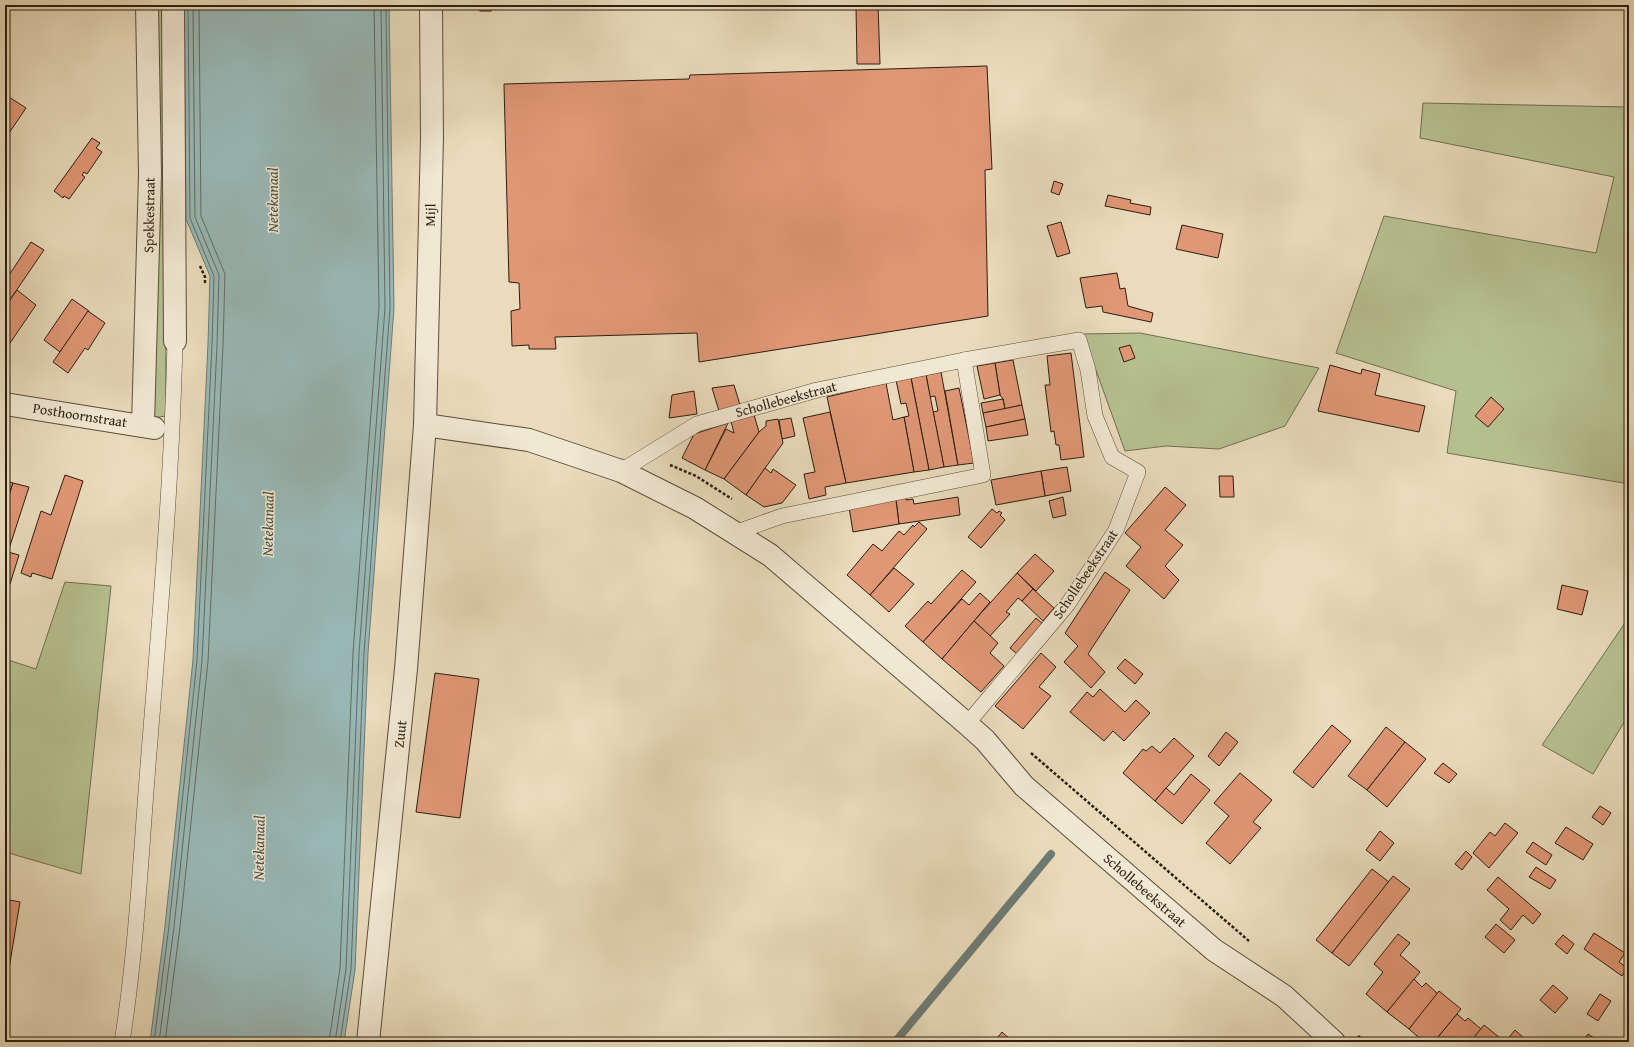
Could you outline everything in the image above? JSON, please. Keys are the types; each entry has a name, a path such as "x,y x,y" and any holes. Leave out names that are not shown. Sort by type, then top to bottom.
{"street":[{"name":"Spekkestraat","path":"147,5 150,174 149,427"},
{"path":"173,5 176,341"},
{"name":"Mijl","path":"425,425 432,138 431,5"},
{"name":"Posthoornstraat","path":"5,404 149,427"},
{"name":"Schollebeekstraat","path":"425,425 529,440 621,471 695,508 770,555 985,740 1030,791 1214,950 1284,996 1334,1042"},
{"name":"Zuut","path":"368,1042 406,669 425,425"}],"lane":[{"name":"Schollebeekstraat","path":"621,471 697,424 817,390 964,360 1079,340 1088,370 1095,416 1112,457 1138,472 1116,530 1068,604 967,724"},
{"path":"122,1042 130,988 151,729 173,433 176,341"},
{"path":"734,532 782,516 983,475 964,360"}],"green space":[{"path":"152,5 162,5 165,129 166,416 152,418"},
{"path":"1423,103 1629,107 1629,484 1447,453 1456,391 1336,353 1384,216 1596,253 1614,177 1420,138"},
{"path":"1140,333 1319,368 1285,426 1219,449 1166,446 1125,451 1083,334"},
{"path":"65,582 111,586 81,874 5,852 5,659 36,669"},
{"path":"1629,617 1629,714 1593,774 1542,745"}],"water":[{"name":"Netekanaal","path":"184,5 389,5 394,308 368,653 355,970 344,1042 150,1042 165,926 193,660 208,344 210,276 186,219"}],"building":[{"path":"480,5 491,5 491,11 480,11"},
{"path":"856,5 878,5 880,64 857,64"},
{"path":"987,66 992,169 985,170 988,316 699,362 697,333 555,337 556,349 529,349 529,345 512,346 511,311 520,309 519,283 509,282 504,84 689,79 690,75"},
{"path":"9,97 26,108 5,139 5,104"},
{"path":"92,138 100,143 96,148 102,152 87,174 84,172 82,175 85,177 69,199 64,196 63,198 54,191"},
{"path":"1054,181 1063,184 1059,195 1051,192"},
{"path":"1108,195 1131,200 1130,203 1151,207 1150,215 1105,206"},
{"path":"1061,222 1070,253 1057,257 1047,226"},
{"path":"1182,225 1223,234 1218,258 1176,249"},
{"path":"31,242 44,250 5,307 5,277 7,278"},
{"path":"1117,273 1120,289 1125,288 1128,306 1153,313 1151,322 1103,312 1102,306 1086,308 1080,278"},
{"path":"17,290 36,305 10,343 5,340 5,307"},
{"path":"72,299 89,311 60,352 44,340"},
{"path":"88,311 105,323 88,350 85,348 68,373 53,362"},
{"path":"1130,345 1135,358 1124,362 1119,348"},
{"path":"1071,353 1084,457 1061,460 1059,445 1056,445 1054,431 1051,432 1045,385 1050,385 1047,356"},
{"path":"1013,360 1022,405 1005,409 1003,399 1000,395 995,363"},
{"path":"995,363 1000,395 984,399 977,366"},
{"path":"1330,365 1361,374 1362,369 1380,374 1375,395 1425,406 1419,432 1318,411"},
{"path":"941,372 958,465 944,467 933,412 938,411 935,396 930,397 926,375"},
{"path":"926,375 944,467 929,470 911,378"},
{"path":"911,378 929,470 914,472 904,417 909,416 906,403 901,404 896,380"},
{"path":"886,383 893,420 904,417 914,472 846,483 827,397"},
{"path":"734,385 740,405 719,411 712,388"},
{"path":"959,388 974,463 958,465 945,391"},
{"path":"694,391 697,414 669,418 672,395"},
{"path":"1491,397 1504,409 1488,427 1475,416"},
{"path":"1003,399 1005,409 983,413 981,403"},
{"path":"1022,405 1025,419 986,427 983,413"},
{"path":"830,412 846,483 825,487 826,495 809,499 804,474 815,472 803,418"},
{"path":"754,415 759,432 724,479 705,470 726,429 734,433 731,421"},
{"path":"791,418 795,436 782,439 779,420"},
{"path":"778,419 783,443 746,495 724,479 759,432 766,426 766,421"},
{"path":"1025,419 1028,435 988,441 986,427"},
{"path":"728,423 705,470 682,458 694,434"},
{"path":"1067,467 1071,491 1045,496 1041,471"},
{"path":"765,468 771,473 773,469 796,485 782,503 764,507 746,495"},
{"path":"1041,471 1045,496 996,505 991,480"},
{"path":"65,475 83,481 52,579 32,573 31,577 21,573 41,511 51,515"},
{"path":"1219,476 1233,476 1234,497 1220,497"},
{"path":"5,480 13,483 5,508"},
{"path":"13,483 29,487 8,552 19,555 10,584 5,582 5,508"},
{"path":"1165,487 1186,505 1165,530 1183,545 1165,566 1179,580 1164,599 1126,566 1141,547 1125,533"},
{"path":"958,497 960,515 899,524 896,500 906,498 906,500 913,499 914,504"},
{"path":"1063,497 1066,515 1053,518 1049,501"},
{"path":"896,500 899,524 853,532 849,507"},
{"path":"992,509 997,513 999,511 1002,513 1000,515 1005,520 981,548 968,537"},
{"path":"919,522 927,529 870,595 847,575 873,544 882,551 899,531 904,535 913,525 914,527"},
{"path":"1035,554 1054,571 1036,591 1017,573"},
{"path":"894,568 914,584 889,612 870,595"},
{"path":"962,570 976,582 923,642 905,626 928,601 931,604"},
{"path":"1105,572 1130,590 1088,654 1105,672 1091,688 1064,662 1078,646 1065,633"},
{"path":"1017,573 1033,589 1022,601 1018,598 1006,612 1010,614 990,636 974,621"},
{"path":"1562,585 1588,591 1582,615 1557,609"},
{"path":"1033,589 1054,608 1043,621 1022,601"},
{"path":"980,593 990,602 942,659 923,642 962,599 969,605"},
{"path":"1036,618 1043,624 1017,654 1010,648"},
{"path":"974,621 998,643 990,653 1004,666 981,692 942,659"},
{"path":"1041,653 1056,667 1039,687 1051,696 1023,729 995,706"},
{"path":"1125,659 1143,674 1135,684 1117,668"},
{"path":"435,673 479,679 460,818 416,812"},
{"path":"1100,689 1125,712 1136,700 1150,713 1124,741 1113,731 1104,741 1070,712 1087,692 1093,697"},
{"path":"1332,725 1351,741 1313,788 1293,772"},
{"path":"1386,727 1405,742 1367,790 1348,776"},
{"path":"1226,732 1238,742 1219,766 1208,756"},
{"path":"1174,738 1194,756 1155,801 1123,773 1143,749 1146,751 1152,746 1160,753"},
{"path":"1405,742 1426,759 1387,807 1367,790"},
{"path":"1443,763 1457,774 1449,783 1434,773"},
{"path":"1240,773 1272,800 1253,822 1261,828 1230,864 1206,843 1229,816 1214,803"},
{"path":"1191,774 1210,790 1182,824 1155,801 1166,788 1174,795"},
{"path":"1600,806 1611,813 1603,825 1592,817"},
{"path":"1505,823 1518,833 1489,868 1473,853 1490,832 1495,836"},
{"path":"1566,827 1593,844 1583,860 1555,843"},
{"path":"1380,831 1394,843 1380,861 1366,850"},
{"path":"1533,842 1552,855 1546,865 1526,852"},
{"path":"1466,851 1472,857 1462,870 1455,864"},
{"path":"1536,867 1556,880 1550,889 1529,877"},
{"path":"1372,869 1389,882 1332,953 1316,940"},
{"path":"1393,876 1410,889 1349,966 1332,953"},
{"path":"1498,877 1541,914 1533,924 1523,915 1511,930 1500,920 1509,909 1487,890"},
{"path":"5,899 20,902 5,993"},
{"path":"1496,924 1515,940 1504,953 1485,937"},
{"path":"1594,933 1625,953 1619,962 1627,968 1622,976 1584,949"},
{"path":"1398,934 1410,943 1400,955 1420,972 1387,1012 1366,994 1383,972 1374,964"},
{"path":"1563,935 1574,944 1567,954 1555,944"},
{"path":"1414,979 1422,987 1426,983 1438,994 1409,1029 1387,1012"},
{"path":"1553,985 1568,998 1555,1013 1540,1000"},
{"path":"1439,991 1461,1009 1434,1042 1424,1042 1409,1029"},
{"path":"1600,994 1611,1001 1598,1021 1587,1014"},
{"path":"1457,1014 1465,1021 1468,1018 1481,1029 1470,1042 1434,1042"},
{"path":"1484,1025 1505,1042 1470,1042"},
{"path":"1515,1030 1526,1040 1525,1042 1505,1042"},
{"path":"1002,1032 1013,1042 994,1042"},
{"path":"1588,1034 1600,1042 1582,1042"},
{"path":"1572,1038 1577,1042 1569,1042"}],"waterway":[{"path":"895,1042 1051,854"}]}
